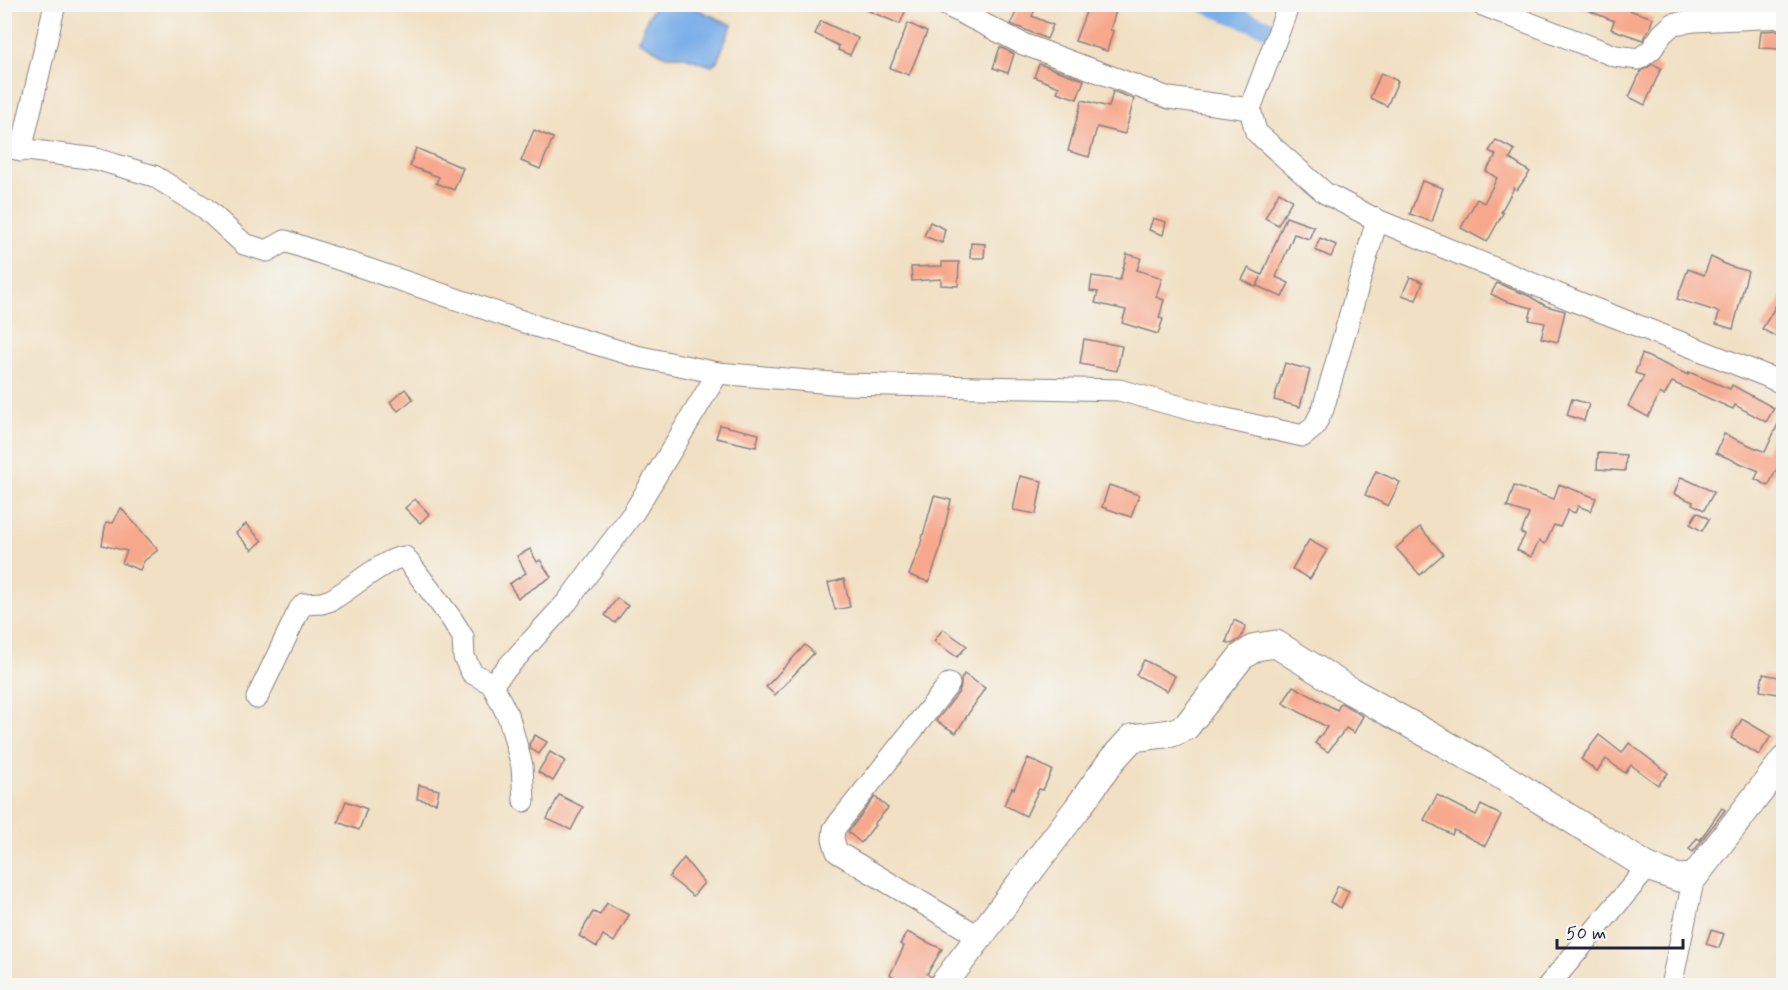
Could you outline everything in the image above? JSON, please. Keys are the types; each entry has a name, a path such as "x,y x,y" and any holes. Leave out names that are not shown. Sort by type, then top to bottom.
{"main road":[{"path":"942,986 1112,760 1132,738 1172,733 1186,727 1241,657 1257,647 1276,644 1351,691 1497,773 1648,867 1679,878 1694,877 1783,763"}],"street":[{"path":"56,4 13,149 96,159 154,176 205,208 244,244 267,251 285,242 539,327 636,356 718,373 843,384 1119,390 1222,418 1303,436 1314,427 1323,409 1377,220"},
{"path":"944,4 1023,44 1169,98 1250,109"},
{"path":"1289,4 1250,109 1256,132 1325,194 1377,220 1784,384"},
{"path":"1480,4 1615,56 1639,59 1652,49 1662,34 1673,24 1784,17"},
{"path":"492,684 567,602 634,512 718,373"},
{"path":"256,698 304,603 322,603 330,600 385,564 402,556 409,560 451,618 463,637 464,657 472,674 492,684 509,718 522,766 524,801"},
{"path":"949,684 834,829 833,839 837,852 978,936"},
{"path":"1548,986 1648,867"},
{"path":"1671,986 1694,877"}],"water":[{"path":"656,4 687,5 732,25 717,61 711,66 682,56 666,56 639,41 647,19"}],"building":[{"path":"852,4 908,4 900,24"},
{"path":"1019,4 1035,10 1032,16 1053,25 1047,39 1011,24"},
{"path":"1089,4 1107,4 1117,8 1110,30 1113,31 1107,51 1075,41"},
{"path":"1573,4 1611,4 1653,18 1643,40 1611,29 1614,21"},
{"path":"821,21 858,38 850,55 838,50 839,46 815,34"},
{"path":"908,23 927,32 909,75 890,68"},
{"path":"1784,30 1784,49 1759,48 1761,31"},
{"path":"1000,47 1014,54 1008,73 993,68"},
{"path":"1039,64 1084,80 1077,99 1057,92 1059,87 1034,77"},
{"path":"1653,64 1661,68 1645,105 1629,97 1641,71"},
{"path":"1381,73 1398,81 1387,106 1370,98"},
{"path":"1113,91 1134,99 1125,134 1097,127 1089,157 1068,151 1082,100 1109,107"},
{"path":"534,130 553,138 540,169 521,161"},
{"path":"1496,140 1515,150 1510,159 1530,172 1517,190 1514,188 1487,242 1461,228 1477,199 1484,203 1497,178 1486,171 1496,155 1489,151"},
{"path":"416,148 463,168 454,190 436,183 439,177 410,166"},
{"path":"1422,181 1443,188 1432,222 1410,214"},
{"path":"1279,192 1292,200 1278,225 1265,218"},
{"path":"1286,217 1314,227 1309,239 1294,234 1276,277 1289,283 1282,297 1257,286 1261,277 1256,287 1242,280 1248,268 1262,275"},
{"path":"1153,218 1166,222 1163,235 1149,230"},
{"path":"930,222 945,229 942,243 924,236"},
{"path":"1320,238 1336,245 1331,257 1315,250"},
{"path":"971,243 985,244 984,258 970,258"},
{"path":"1127,254 1141,258 1137,270 1162,278 1156,297 1164,300 1159,318 1163,319 1158,334 1122,323 1126,310 1095,303 1098,292 1090,291 1092,276 1120,280"},
{"path":"1711,257 1729,266 1748,271 1733,329 1716,324 1719,312 1677,299 1688,269 1704,275"},
{"path":"942,262 959,262 958,286 941,285 941,279 912,281 911,267 942,266"},
{"path":"1410,277 1423,282 1416,300 1402,295"},
{"path":"1497,283 1529,296 1546,306 1565,311 1558,342 1541,338 1545,323 1529,320 1532,308 1505,301 1491,294"},
{"path":"1784,292 1784,341 1762,329"},
{"path":"1084,339 1122,346 1117,371 1080,364"},
{"path":"1642,354 1688,375 1689,372 1730,389 1732,385 1774,408 1766,422 1735,405 1733,409 1672,382 1664,396 1660,393 1648,417 1628,406 1644,376 1635,373"},
{"path":"1285,363 1310,370 1300,407 1274,400"},
{"path":"405,389 413,399 398,411 390,402"},
{"path":"1572,399 1589,404 1584,421 1567,415"},
{"path":"1784,411 1784,455 1768,486 1755,479 1759,471 1716,453 1724,434 1765,452"},
{"path":"720,425 759,434 756,447 716,438"},
{"path":"1598,453 1626,455 1625,471 1597,469"},
{"path":"1376,471 1400,482 1388,506 1365,495"},
{"path":"1020,476 1042,481 1036,514 1013,510"},
{"path":"1681,477 1714,492 1704,510 1692,504 1693,502 1674,494"},
{"path":"1559,484 1596,498 1591,511 1578,506 1575,513 1568,510 1560,527 1554,525 1545,544 1539,541 1531,557 1517,550 1525,535 1521,533 1529,514 1507,507 1514,486 1554,499"},
{"path":"1109,485 1139,495 1131,517 1102,507"},
{"path":"934,496 951,500 939,553 929,582 909,575"},
{"path":"415,499 429,514 420,523 405,508"},
{"path":"121,508 158,550 144,561 140,570 122,563 127,551 102,545 106,522 113,523"},
{"path":"1697,512 1709,519 1702,531 1690,524"},
{"path":"246,524 262,541 252,550 236,533"},
{"path":"1420,527 1443,554 1420,575 1396,548"},
{"path":"1309,540 1327,550 1310,579 1292,569"},
{"path":"530,549 537,562 540,560 551,577 518,598 509,584 526,573 517,556"},
{"path":"844,579 850,607 835,610 828,583"},
{"path":"617,598 628,606 615,623 605,615"},
{"path":"1234,620 1246,626 1241,638 1232,644 1226,642"},
{"path":"943,629 967,646 957,657 934,641"},
{"path":"805,645 814,653 775,695 766,687"},
{"path":"1144,660 1175,676 1167,691 1136,675"},
{"path":"964,674 985,688 956,733 936,721 959,692"},
{"path":"1763,674 1784,678 1784,695 1760,691"},
{"path":"1293,686 1337,710 1341,703 1363,716 1354,733 1346,728 1328,752 1315,743 1327,727 1283,703"},
{"path":"1742,719 1771,736 1759,755 1731,738"},
{"path":"535,735 547,742 539,754 530,748 529,744"},
{"path":"1599,735 1622,753 1629,743 1668,773 1658,785 1631,765 1625,773 1606,759 1597,771 1581,759"},
{"path":"550,752 565,761 553,781 538,772"},
{"path":"1028,758 1052,770 1043,790 1039,789 1026,816 1004,805"},
{"path":"419,785 439,790 436,803 417,799"},
{"path":"559,795 583,807 571,830 547,819"},
{"path":"1437,795 1476,815 1481,805 1501,815 1485,846 1454,830 1452,835 1424,820"},
{"path":"875,797 888,808 861,843 848,832"},
{"path":"346,801 367,809 359,830 338,822"},
{"path":"1722,808 1725,810 1693,852 1689,849 1697,838 1700,840"},
{"path":"684,858 704,883 693,896 669,877"},
{"path":"1338,886 1349,891 1341,908 1330,902"},
{"path":"607,903 629,915 614,942 603,935 597,947 579,936 593,912 600,915"},
{"path":"1711,930 1724,934 1719,948 1706,944"},
{"path":"907,932 942,949 927,974 930,976 927,986 910,986 890,975 904,946 900,944"}],"waterway":[{"path":"1205,4 1274,31"}]}
